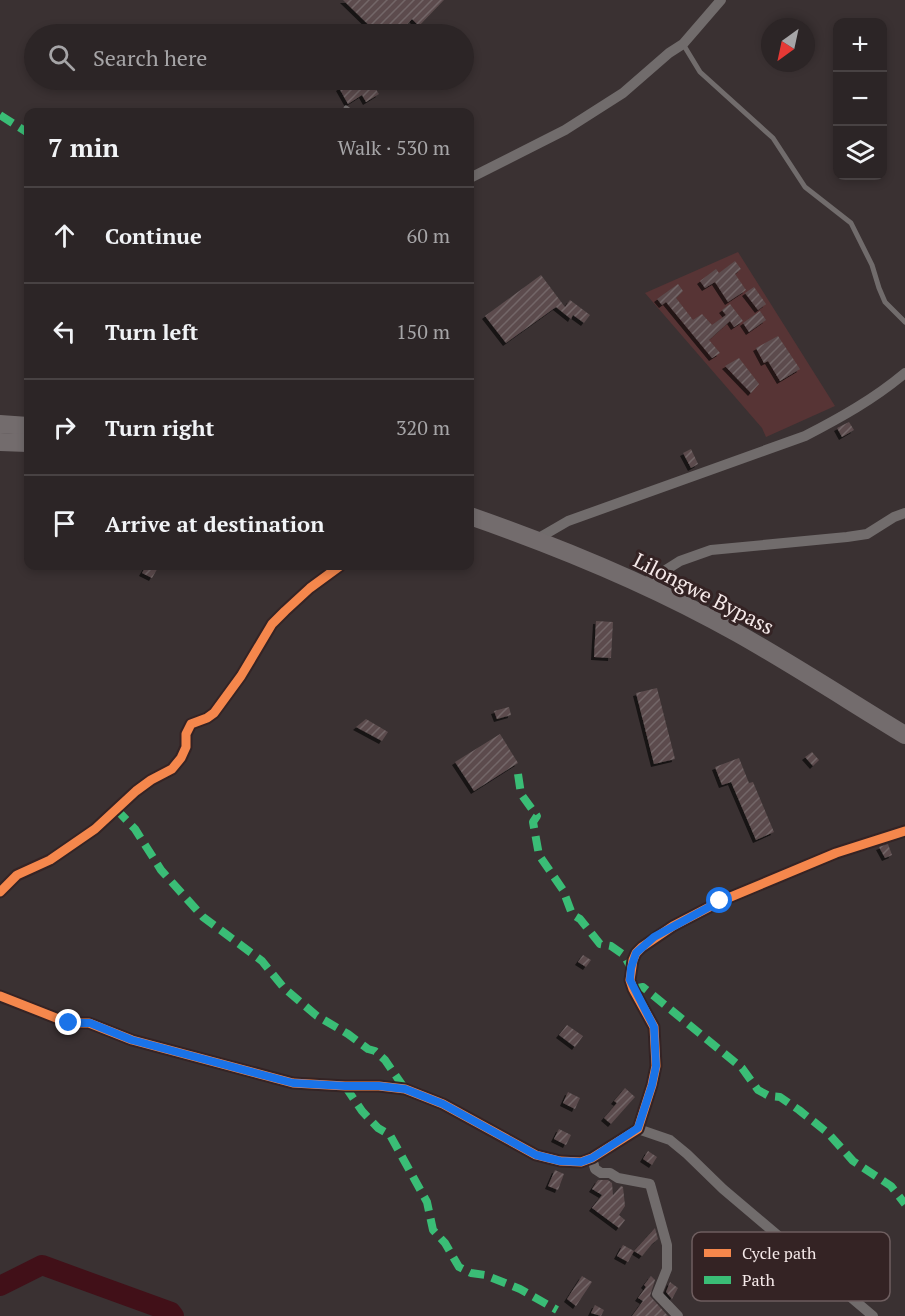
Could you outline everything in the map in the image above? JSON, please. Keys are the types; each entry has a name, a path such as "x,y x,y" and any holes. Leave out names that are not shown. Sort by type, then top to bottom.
{"main road":[{"path":"0,424 24,426"},
{"path":"0,442 24,443"},
{"name":"Lilongwe Bypass","path":"474,517 582,557 736,632 905,735"}],"street":[{"path":"474,176 565,130 623,93 669,53 683,44 721,0"},
{"path":"537,539 568,521 805,436 882,392 905,373"},
{"path":"642,585 680,561 704,552 867,534 894,517 905,513"},
{"path":"1,890 17,875 50,860 95,829 143,785 172,769 186,747 186,734 191,724 214,713 241,676 272,624 310,588 335,570"},
{"path":"0,996 69,1023 90,1023 132,1040 293,1083 405,1089 443,1104 536,1155 560,1161 581,1162 592,1158 638,1128 652,1085 656,1058 654,1027 630,980 636,953 654,937 720,901 836,853 905,831"},
{"path":"638,1128 670,1140 774,1232"},
{"path":"592,1158 595,1168 601,1173 610,1173 618,1178 650,1184 667,1245 667,1269 657,1294 678,1316"},
{"path":"855,1301 873,1316"}],"lane":[{"path":"683,44 700,72 773,138 805,187 851,223 872,265 885,302 905,322"}],"shaded area":[{"path":"738,252 835,406 766,437 762,428 645,293"}],"building":[{"path":"343,0 444,0 421,24 417,24 412,19 407,24 368,24"},
{"path":"340,90 376,90 379,94 366,102 362,95 348,104"},
{"path":"735,261 741,269 735,274 746,290 728,302 715,282 705,288 700,281 716,269 719,273"},
{"path":"541,275 565,307 570,300 590,315 584,323 573,315 571,319 556,307 506,343 485,316"},
{"path":"678,284 683,291 676,298 693,320 702,314 712,325 726,315 722,310 730,304 743,321 734,327 730,321 709,340 720,353 712,358 666,302 662,305 657,299"},
{"path":"754,287 766,304 758,310 745,293"},
{"path":"760,311 766,320 749,332 743,323"},
{"path":"778,336 800,369 780,381 768,361 764,363 756,348"},
{"path":"739,358 759,384 751,393 725,366"},
{"path":"849,422 854,430 842,437 837,428"},
{"path":"691,449 698,464 691,468 683,453"},
{"path":"144,570 157,570 152,578 142,573"},
{"path":"596,621 613,622 611,658 594,657"},
{"path":"657,688 675,759 654,764 636,693"},
{"path":"509,707 511,715 497,719 494,711"},
{"path":"366,719 388,732 382,741 356,727"},
{"path":"500,734 518,763 474,791 455,762"},
{"path":"812,752 819,760 813,766 805,757"},
{"path":"739,758 749,783 753,782 774,832 756,840 731,782 722,785 715,767"},
{"path":"888,844 892,855 885,858 879,847"},
{"path":"583,955 591,960 586,967 578,962"},
{"path":"567,1025 583,1036 575,1047 559,1035"},
{"path":"625,1088 635,1097 611,1124 604,1118 617,1103 614,1101"},
{"path":"568,1092 580,1098 575,1109 563,1103"},
{"path":"559,1129 571,1135 566,1145 554,1139"},
{"path":"648,1151 657,1157 652,1165 643,1159"},
{"path":"555,1170 564,1174 558,1190 548,1186"},
{"path":"598,1180 608,1180 612,1183 613,1195 621,1186 623,1187 625,1206 619,1215 625,1220 619,1228 592,1208 602,1195 592,1189"},
{"path":"655,1228 658,1239 642,1256 634,1251"},
{"path":"623,1245 634,1251 628,1262 617,1256"},
{"path":"582,1276 592,1282 576,1306 567,1299"},
{"path":"651,1276 655,1280 650,1296 668,1316 632,1316 643,1301 638,1298"},
{"path":"670,1282 678,1288 672,1299 666,1292"},
{"path":"595,1305 604,1310 601,1316 591,1313"}],"waterway":[{"path":"0,1286 42,1265 171,1312 174,1316"}],"marked path":[{"path":"0,115 24,130"},
{"path":"518,774 521,794 537,816 533,822 539,855 563,890 572,914 580,919 600,944 611,946 624,955 631,968"},
{"path":"116,809 135,829 161,870 203,917 262,961 284,988 317,1016 368,1049 375,1051 385,1060 405,1089"},
{"path":"633,989 643,987 742,1068 758,1090 769,1096 780,1097 799,1110 828,1133 853,1161 891,1186 905,1204"},
{"path":"345,1086 362,1111 378,1128 390,1135 427,1202 433,1230 445,1243 459,1267 520,1289 557,1310"}],"cycle path":[{"path":"0,892 17,875 50,860 95,829 136,791 172,769 186,747 186,734 191,724 214,713 241,676 272,624 310,588 335,570"},
{"path":"0,996 69,1023 89,1023 132,1040 293,1083 405,1089 443,1104 536,1155 560,1161 581,1162 592,1158 638,1129 652,1085 656,1066 654,1027 630,980 636,953 673,926 721,901 836,853 905,831"}],"route":[{"path":"69,1023 90,1023 132,1040 293,1083 309,1082 345,1086 354,1084 405,1089 443,1104 536,1155 560,1161 581,1162 592,1158 638,1128 655,1074 654,1027 630,980 636,953 654,937 720,901"}]}
